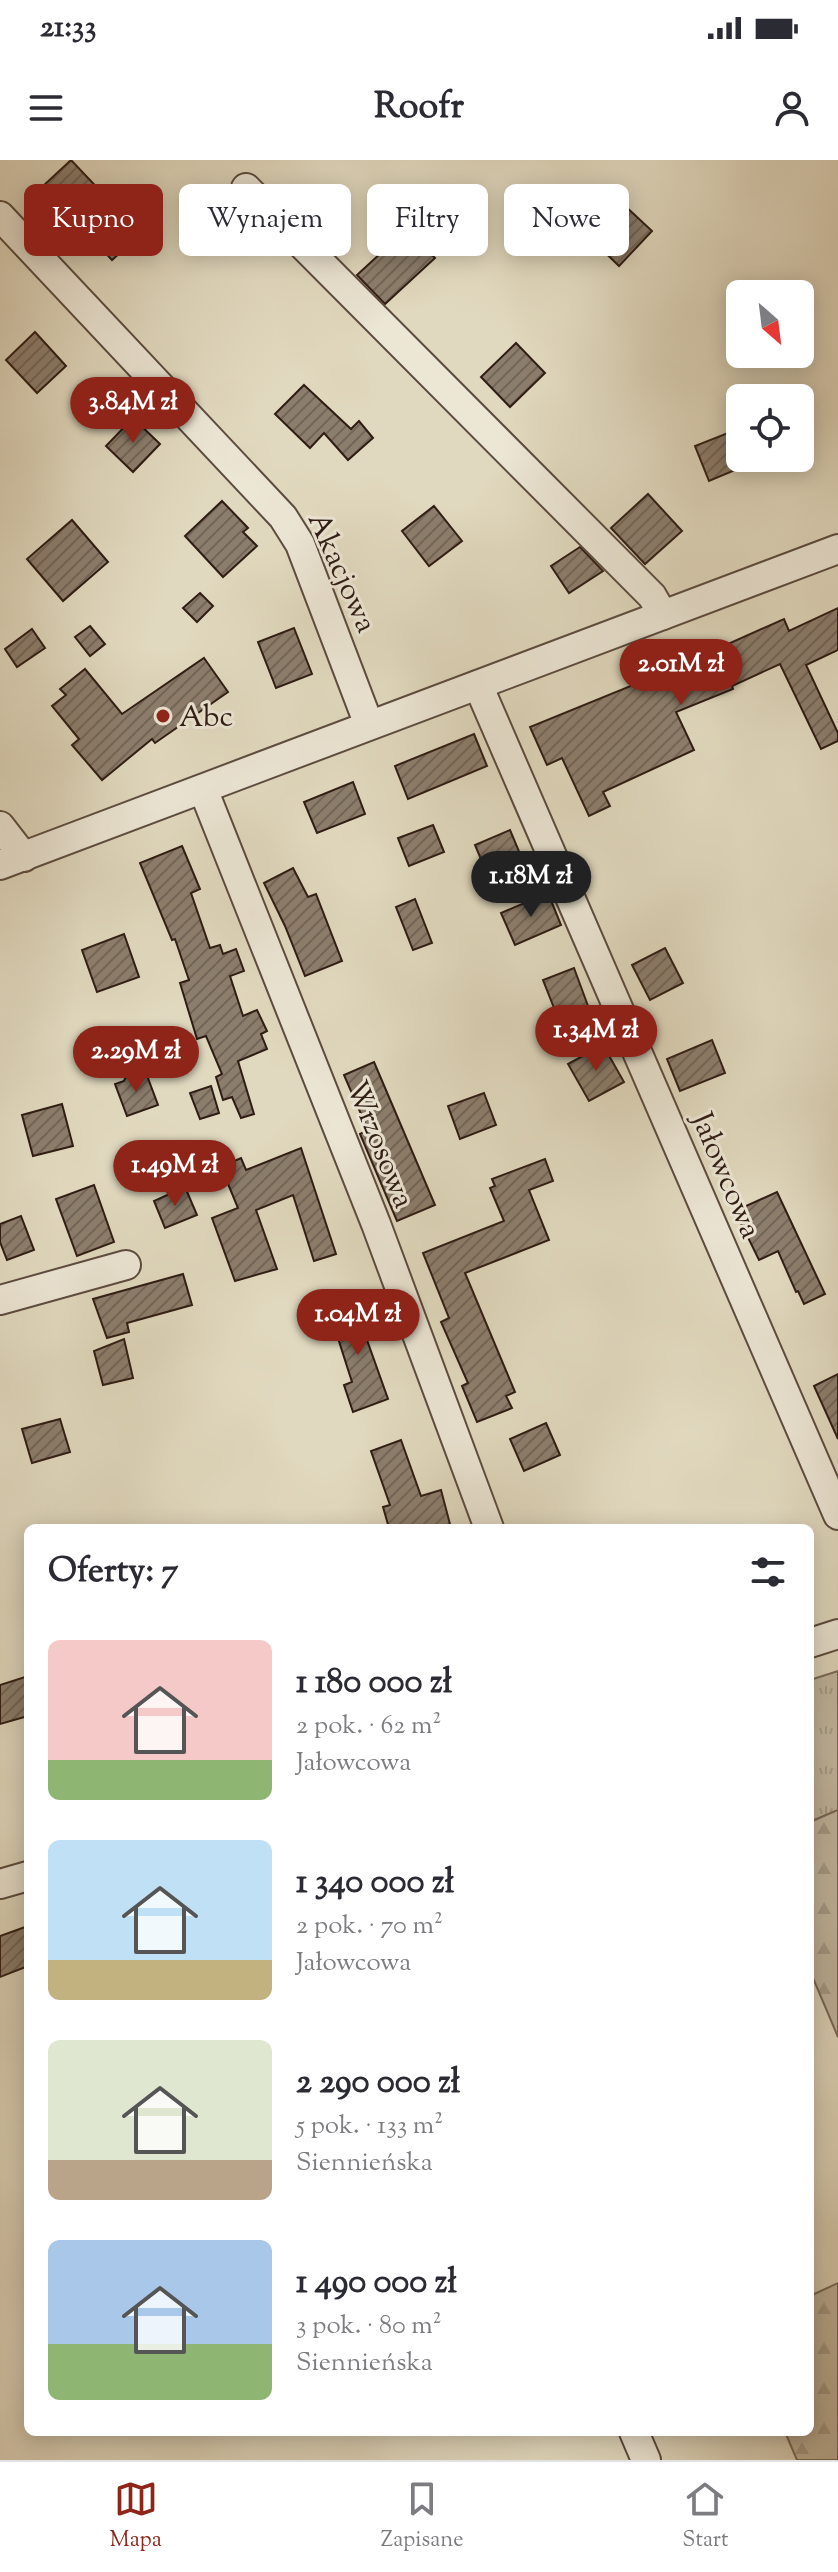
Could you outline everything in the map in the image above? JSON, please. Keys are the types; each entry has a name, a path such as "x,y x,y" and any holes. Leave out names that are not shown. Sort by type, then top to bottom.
{"street":[{"name":"Akacjowa","path":"0,216 283,517 300,544 369,725"},
{"path":"314,256 652,596 663,615"},
{"path":"0,826 12,861 838,549"},
{"name":"Jałowcowa","path":"478,685 838,1515"},
{"name":"Wrzosowa","path":"203,789 376,1224 488,1524"},
{"path":"0,1300 126,1265"},
{"path":"814,1642 838,1634"},
{"path":"0,1884 24,1877"},
{"path":"636,2436 646,2460"}],"green space":[{"path":"838,1671 838,1810 814,1820 814,1679"},
{"path":"838,1810 838,2037 814,1980 814,1820"},
{"path":"838,2283 838,2460 797,2460 787,2436 814,2436 814,2294"}],"building":[{"path":"71,160 94,184 45,184"},
{"path":"629,210 652,231 629,255"},
{"path":"378,256 435,258 385,304 357,275"},
{"path":"609,256 628,256 619,266"},
{"path":"35,332 66,366 37,393 6,360"},
{"path":"516,343 545,373 510,407 481,377"},
{"path":"304,385 351,429 359,421 373,438 348,460 324,433 310,448 275,414"},
{"path":"133,418 160,444 133,472 106,446"},
{"path":"726,434 726,472 730,472 709,481 695,446"},
{"path":"648,494 682,531 645,564 611,528"},
{"path":"222,501 248,528 243,532 257,546 223,577 185,536"},
{"path":"434,506 462,541 429,566 402,531"},
{"path":"72,520 108,562 63,601 27,559"},
{"path":"580,547 603,571 569,593 551,566"},
{"path":"200,593 213,606 197,622 183,608"},
{"path":"838,608 838,650 806,665 838,733 838,741 821,749 780,664 732,686 733,689 676,712 694,750 603,792 610,806 589,816 562,758 547,765 530,727 675,668 673,663 715,646 717,649 784,619 789,631"},
{"path":"90,626 105,644 90,656 75,637"},
{"path":"294,628 312,674 276,688 258,642"},
{"path":"32,629 45,648 17,667 5,649"},
{"path":"204,658 228,692 155,743 152,739 102,780 72,745 79,739 52,706 66,695 60,689 85,669 122,714"},
{"path":"474,734 487,766 408,799 395,766"},
{"path":"353,782 365,814 317,833 304,802"},
{"path":"433,825 444,852 409,866 398,838"},
{"path":"510,830 523,861 488,876 475,845"},
{"path":"182,846 200,889 191,893 210,948 220,945 223,954 236,949 244,971 230,976 243,1016 257,1010 267,1031 261,1034 267,1049 238,1061 254,1114 241,1118 232,1097 223,1100 216,1077 222,1074 206,1036 197,1039 180,983 189,980 175,939 172,940 140,863"},
{"path":"293,868 308,897 316,894 342,961 305,976 264,883"},
{"path":"548,893 561,925 515,945 501,913"},
{"path":"415,899 432,943 413,950 396,907"},
{"path":"124,934 139,977 97,992 82,950"},
{"path":"665,948 683,983 650,1000 632,965"},
{"path":"574,968 588,1006 558,1018 543,980"},
{"path":"712,1040 725,1073 680,1091 667,1059"},
{"path":"603,1045 624,1082 589,1101 568,1064"},
{"path":"374,1062 435,1205 397,1221 360,1134 368,1130 344,1075"},
{"path":"128,1072 137,1076 146,1073 158,1105 127,1116 115,1084 124,1081"},
{"path":"211,1086 219,1113 200,1119 190,1093"},
{"path":"484,1093 496,1125 460,1139 448,1106"},
{"path":"62,1104 73,1146 33,1156 22,1115"},
{"path":"301,1148 336,1254 314,1261 293,1195 256,1210 277,1269 235,1281 212,1218 238,1208 221,1167 241,1158 246,1170"},
{"path":"545,1159 553,1181 529,1190 549,1240 465,1273 515,1392 506,1396 512,1408 477,1422 462,1386 468,1383 441,1322 449,1318 423,1253 504,1221 490,1188 495,1186 492,1179"},
{"path":"94,1185 114,1242 77,1256 56,1199"},
{"path":"185,1187 197,1215 165,1228 154,1201"},
{"path":"777,1192 825,1294 804,1304 778,1251 759,1260 735,1211"},
{"path":"21,1216 34,1250 7,1260 0,1242 0,1224"},
{"path":"183,1274 192,1305 127,1323 129,1332 107,1338 93,1299"},
{"path":"357,1300 372,1338 367,1340 388,1399 353,1412 344,1385 352,1382 329,1310"},
{"path":"124,1339 133,1378 103,1385 94,1351"},
{"path":"838,1374 838,1439 814,1386"},
{"path":"60,1419 70,1452 32,1463 22,1429"},
{"path":"546,1423 560,1455 524,1471 510,1439"},
{"path":"401,1440 421,1496 441,1490 450,1524 388,1524 383,1507 390,1505 371,1451"},
{"path":"24,1677 24,1717 0,1724 0,1685"},
{"path":"24,1927 24,1968 0,1977 0,1936"}],"place":[{"name":"Abc","path":"163,716"}]}
